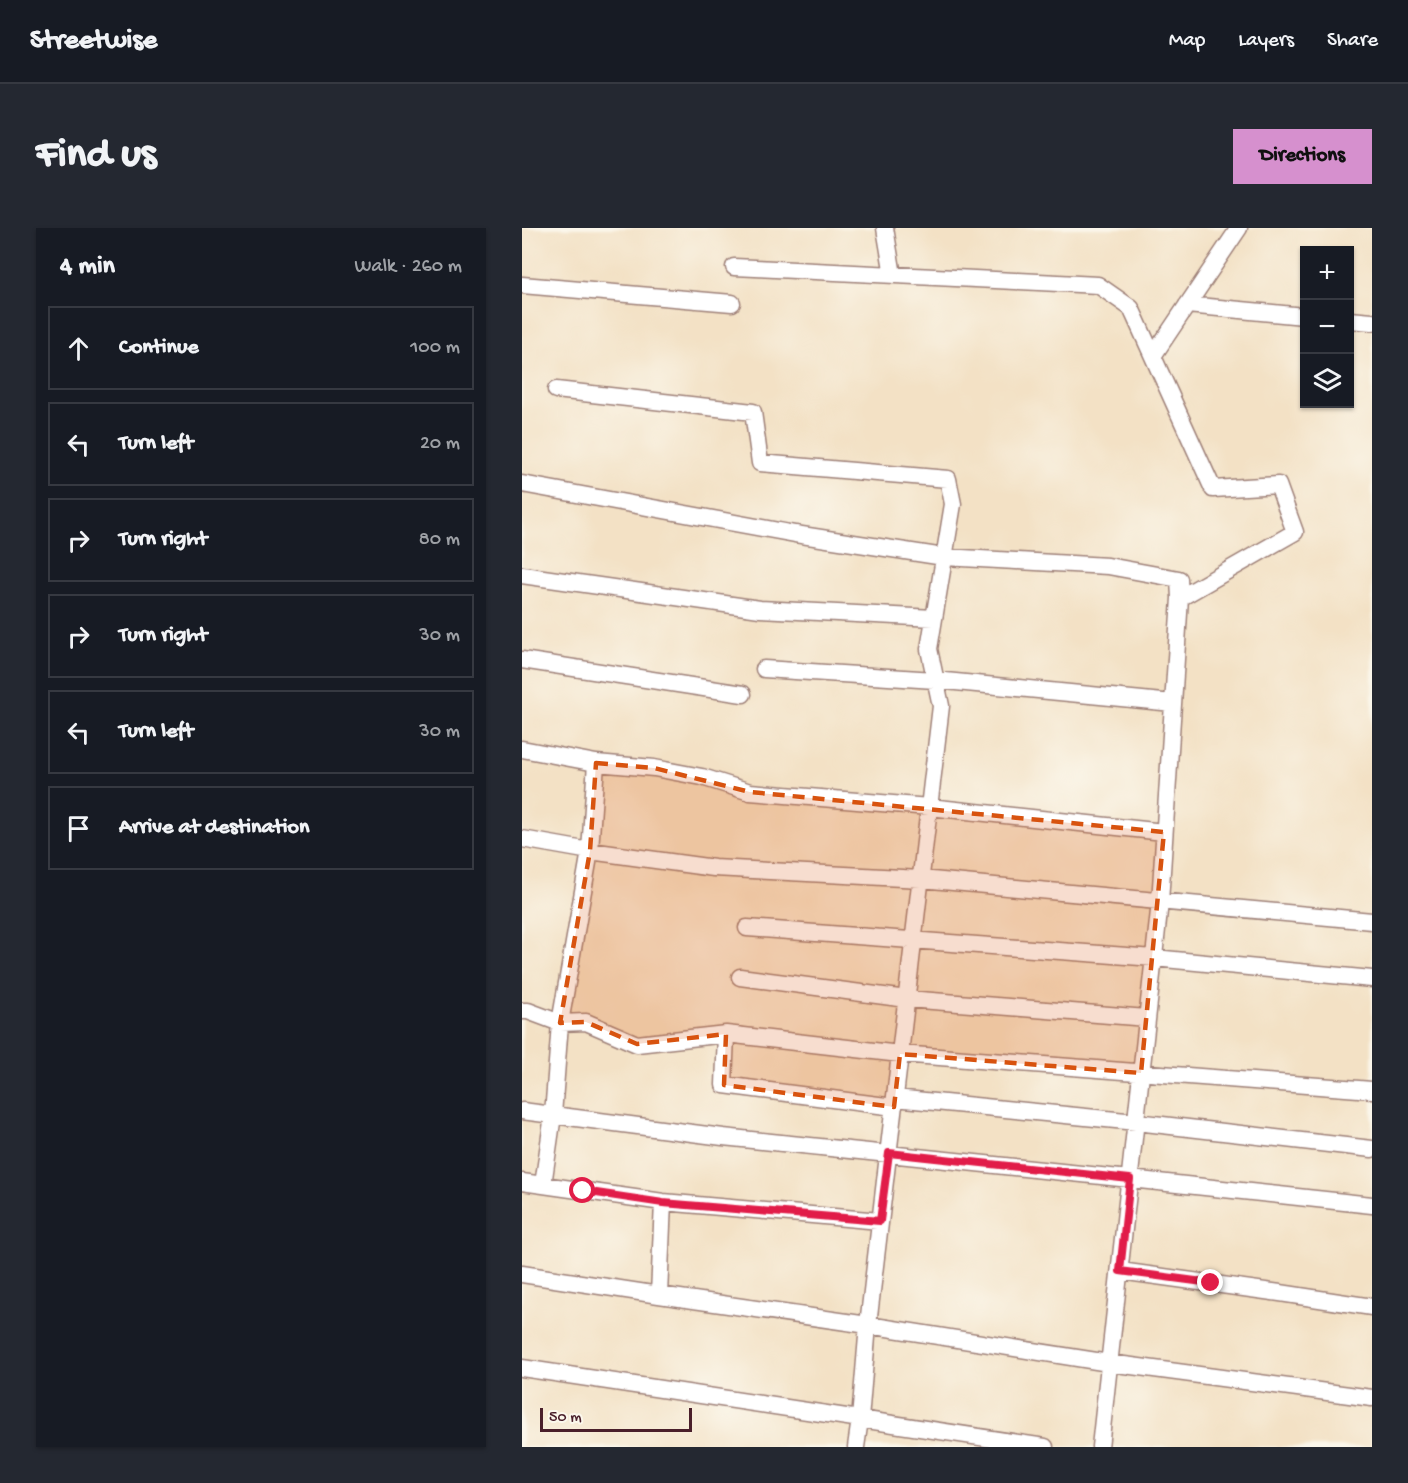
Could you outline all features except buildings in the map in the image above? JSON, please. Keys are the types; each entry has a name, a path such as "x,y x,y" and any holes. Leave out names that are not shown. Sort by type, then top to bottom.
{"street":[{"path":"885,228 893,275"},
{"path":"1153,356 1239,228"},
{"path":"734,267 1098,285 1131,308 1213,489 1278,485 1295,532 1180,598"},
{"path":"522,285 732,303"},
{"path":"1187,305 1300,316"},
{"path":"1354,320 1372,322"},
{"path":"556,390 753,412 760,463 948,479 953,504 929,649 941,706 868,1325 856,1447"},
{"path":"522,484 795,534 944,557 1108,566 1179,579 1180,598 1160,902 1100,1447"},
{"path":"522,575 760,609 934,618"},
{"path":"522,660 743,694"},
{"path":"764,669 935,680 1173,703"},
{"path":"522,749 596,763 654,768 702,777 750,792 929,807 1164,832"},
{"path":"543,1185 553,1115 560,1023 590,852 596,763"},
{"path":"522,839 590,852 714,868 921,879 1372,921"},
{"path":"747,928 1154,958 1372,979"},
{"path":"740,977 907,999 1147,1018"},
{"path":"522,1011 528,1011 560,1023 586,1022 637,1044 726,1034 900,1054 1372,1090"},
{"path":"726,1034 724,1085 1136,1122 1372,1149"},
{"path":"522,1111 723,1137 1372,1206"},
{"path":"522,1182 663,1203 880,1221"},
{"path":"659,1296 663,1203"},
{"path":"1120,1271 1372,1307"},
{"path":"522,1274 1109,1363 1372,1398"},
{"path":"522,1368 1045,1447"}],"highlighted area":[{"path":"596,763 654,768 750,792 1164,832 1141,1073 900,1054 894,1107 724,1085 726,1034 637,1044 586,1022 560,1023 590,851"}],"route":[{"path":"583,1191 663,1203 880,1221 889,1153 1130,1179 1120,1271 1211,1283"}]}
